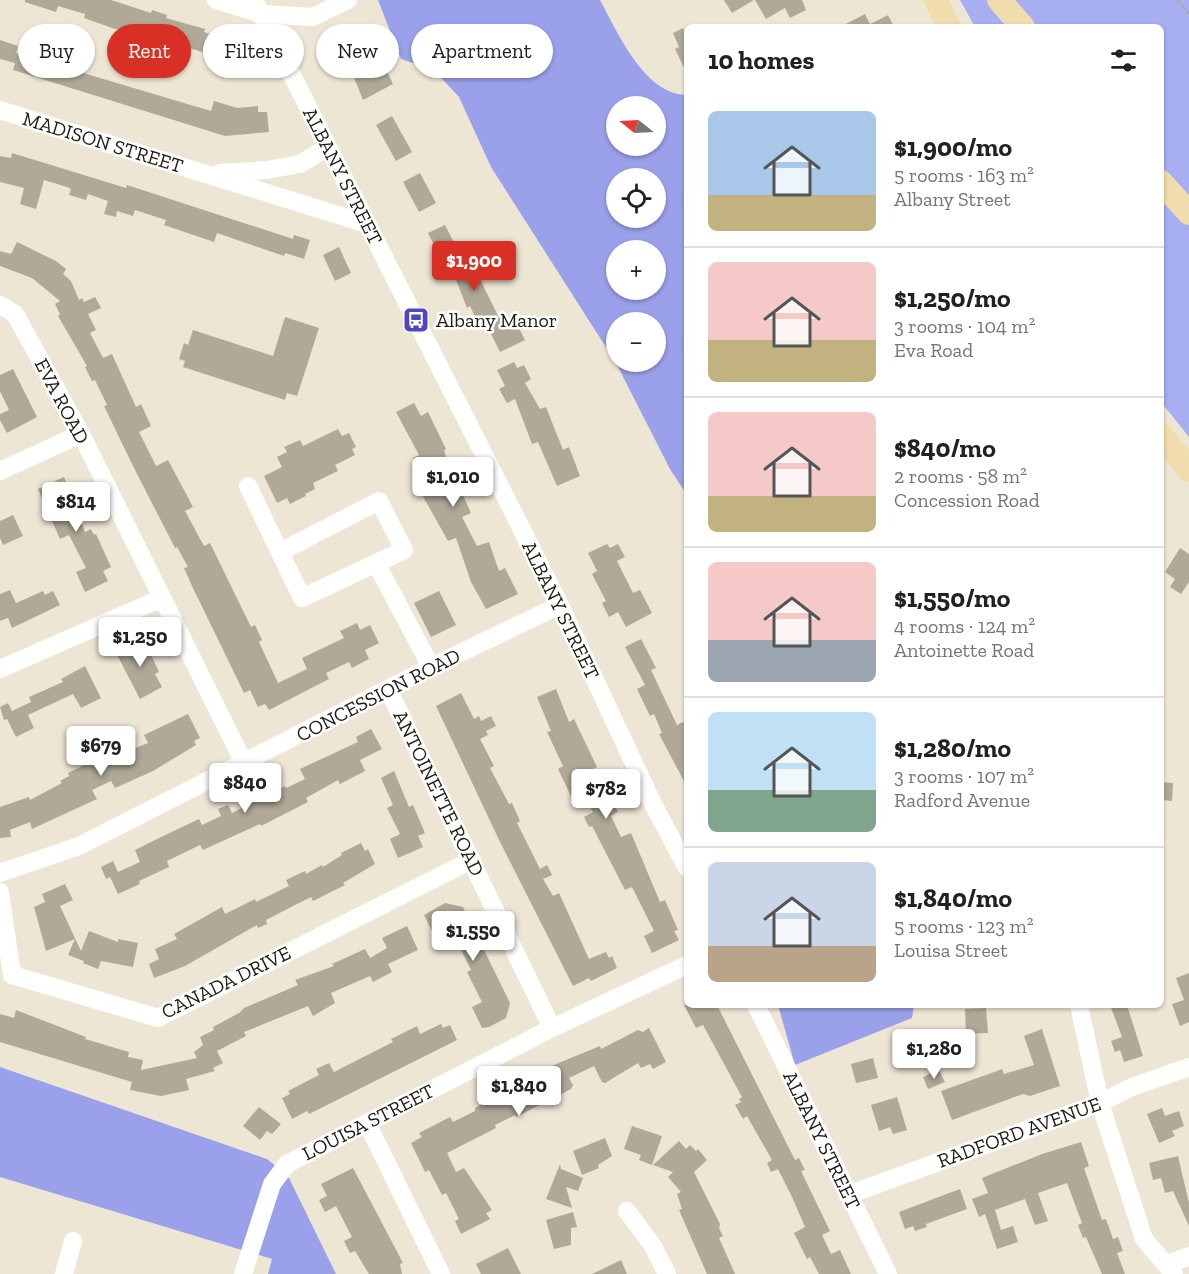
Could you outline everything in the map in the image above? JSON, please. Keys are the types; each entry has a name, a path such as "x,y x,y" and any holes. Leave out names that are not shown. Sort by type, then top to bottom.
{"main road":[{"path":"936,0 948,24"},
{"path":"999,0 1020,24"},
{"path":"1164,185 1189,213"},
{"path":"1164,439 1189,470"}],"street":[{"path":"216,0 313,17 348,0"},
{"name":"ALBANY STREET","path":"257,7 560,605 653,804 684,862"},
{"name":"MADISON STREET","path":"0,110 368,224"},
{"name":"MADISON STREET","path":"206,174 267,170 300,164 328,147"},
{"name":"EVA ROAD","path":"0,305 15,314 81,434 244,763"},
{"path":"0,471 81,434"},
{"path":"248,486 302,598 404,550 380,501 280,552"},
{"path":"376,563 431,667"},
{"path":"0,669 162,598"},
{"name":"CONCESSION ROAD","path":"0,873 79,846 431,667 560,605"},
{"name":"ANTOINETTE ROAD","path":"388,689 552,1028"},
{"name":"CANADA DRIVE","path":"0,892 12,975 158,1018 472,860"},
{"name":"LOUISA STREET","path":"243,1274 272,1184 287,1164 552,1028 684,966"},
{"name":"ALBANY STREET","path":"757,1008 888,1274"},
{"path":"1081,1008 1100,1103 1144,1239 1171,1269 1189,1256"},
{"name":"RADFORD AVENUE","path":"848,1195 1100,1103 1132,1087 1189,1067"},
{"path":"366,1124 441,1274"},
{"path":"627,1211 653,1246 667,1274"},
{"path":"64,1274 74,1241"}],"path":[{"path":"1177,0 1189,14"}],"shaded area":[{"path":"378,0 600,0 624,44 645,73 672,92 684,94 684,490 670,469 621,372 666,372 666,312 606,312 606,347 491,167 459,97 441,78 553,78 553,24 411,24 411,62 401,59 399,54 399,24 387,24"},
{"path":"960,0 1189,0 1189,437 1164,406 1164,24 973,24"},
{"path":"779,1008 914,1008 912,1018 795,1065"},
{"path":"0,1067 267,1159 288,1176 336,1274 268,1274 272,1259 0,1177"}],"building":[{"path":"25,0 111,0 151,13 152,10 167,15 166,18 187,24 107,24 107,26 84,18 85,14 58,6 56,12 25,2"},
{"path":"724,0 754,0 732,13"},
{"path":"755,0 802,0 806,10 790,18 785,8 766,19"},
{"path":"865,14 870,24 846,24"},
{"path":"888,15 892,24 870,24"},
{"path":"191,25 203,28 203,52 191,49"},
{"path":"683,28 684,30 684,68 675,49 679,47 673,33"},
{"path":"0,40 18,46 16,53 18,54 18,72 13,70 15,63 0,59"},
{"path":"95,76 211,111 214,101 237,108 258,106 258,112 267,112 269,132 225,136 39,78"},
{"path":"354,78 390,78 393,84 363,100"},
{"path":"392,116 412,152 396,161 376,125"},
{"path":"12,153 126,188 127,185 293,239 294,235 310,240 304,259 285,253 284,256 217,233 214,242 164,225 166,220 135,210 133,216 117,211 116,217 104,214 108,201 88,194 86,200 69,195 71,189 44,180 36,209 20,204 24,188 0,182 0,156 11,158"},
{"path":"420,173 436,203 419,212 403,182"},
{"path":"445,225 472,278 478,275 499,318 503,317 509,330 518,326 525,340 500,352 483,318 477,321 470,306 467,308 451,267 443,263 428,233"},
{"path":"17,242 56,261 66,269 63,274 71,281 79,300 82,298 84,302 95,297 101,308 88,314 96,330 90,333 103,358 112,354 136,407 141,404 151,426 139,432 156,466 168,460 193,507 185,511 204,546 210,543 251,627 255,625 262,640 259,642 278,683 307,669 302,658 344,638 340,631 357,623 360,630 370,625 379,643 365,650 369,659 352,668 349,662 326,673 329,679 269,710 265,704 258,707 250,690 244,693 184,568 188,567 177,547 175,548 134,468 104,406 107,405 95,380 92,381 85,367 87,366 58,316 60,314 55,304 60,301 32,278 0,266 0,251 11,254"},
{"path":"339,247 351,273 335,281 323,255"},
{"path":"285,317 319,328 297,396 287,393 285,400 183,367 185,361 179,359 184,343 188,345 193,330 273,356"},
{"path":"514,362 517,368 524,365 531,379 525,383 540,409 546,407 563,450 569,447 580,476 557,486 538,442 532,444 515,399 507,403 499,389 505,386 497,370"},
{"path":"13,369 37,417 7,433 0,420 0,414 9,410 0,391 0,375"},
{"path":"414,403 421,416 428,412 446,449 444,450 447,460 471,513 462,517 477,546 489,542 499,571 505,568 518,594 486,609 471,582 456,538 448,541 420,491 427,487 413,458 419,455 396,412"},
{"path":"338,429 342,436 349,433 356,447 352,449 355,455 335,465 338,471 313,483 315,489 305,494 306,496 290,504 287,498 277,503 264,476 282,467 277,457 287,452 284,447 300,440 303,446"},
{"path":"64,477 85,532 91,529 94,535 96,534 111,567 103,571 108,581 85,592 76,572 86,568 69,535 60,539 38,489"},
{"path":"13,515 23,536 3,545 0,538 0,521"},
{"path":"607,544 610,548 618,544 625,557 617,561 633,593 640,590 652,613 626,627 618,612 609,617 602,603 606,601 592,574 597,571 588,553"},
{"path":"1180,548 1189,554 1189,582 1181,594 1170,587 1175,579 1165,572"},
{"path":"10,590 16,603 43,591 45,595 53,591 60,605 12,628 8,618 0,621 0,594"},
{"path":"439,591 456,625 431,637 414,603"},
{"path":"641,639 656,668 651,670 677,725 683,722 684,724 684,781 659,734 662,733 654,714 650,716 637,689 645,685 625,647"},
{"path":"138,640 141,645 147,646 159,672 155,674 162,687 140,699 115,651"},
{"path":"85,666 101,698 81,708 73,694 28,715 34,728 16,737 7,719 4,720 0,707 8,703 12,711 31,702 29,697 63,682 61,679"},
{"path":"556,689 569,722 574,719 597,767 589,771 598,790 604,786 618,812 611,816 621,837 631,833 660,902 665,900 678,930 674,931 679,940 652,953 644,936 654,931 632,887 625,890 592,826 589,827 584,817 593,812 581,791 571,796 558,769 563,766 547,732 551,731 537,697"},
{"path":"461,693 474,719 479,716 481,721 491,716 496,726 486,731 488,735 480,739 494,766 490,768 509,804 512,803 520,821 517,823 540,869 547,865 552,875 543,879 553,896 559,893 589,959 606,952 609,958 612,956 617,968 591,981 589,978 573,986 499,840 436,706"},
{"path":"188,714 200,738 194,741 196,745 153,771 115,788 111,781 92,790 97,799 32,829 30,822 10,830 11,837 0,838 0,807 29,797 30,800 62,783 60,781 69,776 68,773 96,759 98,763 148,743 144,735"},
{"path":"371,729 382,749 360,760 365,771 340,784 338,780 306,798 308,802 261,826 260,824 203,850 200,845 167,861 169,867 118,894 110,877 106,879 101,867 113,861 118,872 140,862 135,850 159,838 199,819 202,825 221,816 218,809 228,805 232,813 285,786 286,788 305,779 300,769 358,742 356,737"},
{"path":"394,771 409,807 413,805 425,833 418,836 423,847 398,858 390,839 400,834 387,808 393,805 381,778"},
{"path":"1164,782 1173,783 1172,801 1164,800"},
{"path":"361,843 365,851 368,849 375,864 343,883 345,885 313,901 311,897 266,920 267,924 258,928 257,925 185,966 154,978 149,964 159,959 155,949 177,939 174,934 222,907 225,914 289,886 286,880 305,871 306,874 322,865 323,867 342,855 341,853"},
{"path":"65,884 73,900 60,906 81,951 89,931 118,942 118,939 138,943 133,967 101,961 98,969 83,963 84,961 68,955 75,939 46,951 34,907 45,902 42,894"},
{"path":"445,903 463,907 510,1003 506,1018 489,1027 482,1028 472,1007 482,1002 467,972 471,970 451,929 435,937 424,915"},
{"path":"407,926 418,950 388,964 392,972 373,982 370,976 331,993 335,1003 313,1016 308,1006 244,1032 246,1036 217,1051 223,1063 213,1068 215,1071 186,1079 189,1090 161,1096 130,1090 132,1082 0,1042 0,1014 14,1018 16,1010 86,1037 85,1039 129,1052 128,1057 143,1060 141,1070 197,1058 194,1052 203,1045 200,1037 214,1030 213,1027 244,1008 298,985 295,980 334,966 332,964 365,949 370,958 387,948 382,938"},
{"path":"1189,973 1189,1022 1180,1026 1172,1004 1184,1000 1176,978"},
{"path":"686,1008 719,1008 795,1160 799,1158 805,1170 801,1171 830,1231 822,1235 831,1254 840,1250 851,1274 819,1274 810,1257 807,1259 794,1233 805,1227 792,1197 778,1169 771,1172 767,1163 772,1160 747,1116 743,1119 735,1105 741,1102 739,1099 742,1097 703,1025 696,1028"},
{"path":"986,1008 988,1033 966,1034 965,1009"},
{"path":"1111,1008 1128,1008 1143,1056 1124,1062 1120,1050 1115,1052 1111,1041 1122,1037"},
{"path":"441,1024 443,1028 450,1025 457,1040 309,1114 307,1111 292,1119 282,1098 290,1094 288,1091 319,1075 316,1069 329,1063 334,1072 393,1042 391,1039 417,1026 420,1034"},
{"path":"649,1028 666,1062 653,1069 650,1064 641,1068 638,1063 605,1083 602,1082 594,1066 569,1078 573,1085 571,1089 495,1125 496,1128 447,1153 456,1172 464,1168 492,1210 486,1213 490,1219 461,1234 455,1221 459,1219 446,1193 442,1195 429,1170 425,1172 411,1143 422,1137 419,1133 450,1117 453,1122 475,1111 475,1108 484,1103 483,1100 516,1084 518,1088 540,1078 537,1073 561,1062 600,1046 601,1049 638,1030 643,1032"},
{"path":"1042,1029 1060,1086 1030,1096 1023,1094 952,1120 941,1091 1002,1069 1004,1074 1034,1065 1024,1036"},
{"path":"873,1058 878,1078 856,1083 851,1064"},
{"path":"939,1070 945,1082 928,1089 923,1077"},
{"path":"897,1097 907,1130 893,1134 890,1127 879,1131 871,1105"},
{"path":"259,1107 281,1124 272,1134 267,1131 260,1140 243,1126"},
{"path":"1162,1108 1165,1116 1179,1111 1184,1126 1172,1131 1175,1136 1159,1143 1147,1114"},
{"path":"632,1126 662,1136 652,1165 639,1160 641,1155 624,1149"},
{"path":"605,1138 612,1156 598,1165 599,1168 582,1175 573,1151"},
{"path":"679,1141 686,1149 690,1145 696,1151 698,1149 707,1160 694,1172 720,1224 719,1228 723,1236 719,1238 735,1274 707,1274 679,1210 682,1209 677,1194 681,1192 668,1177 673,1172 653,1165"},
{"path":"1081,1142 1089,1166 1084,1168 1102,1220 1106,1219 1113,1239 1118,1237 1123,1251 1117,1253 1125,1274 1102,1274 1086,1237 1083,1238 1078,1225 1082,1223 1067,1183 1038,1193 1048,1221 1035,1225 1025,1199 995,1210 1001,1230 1013,1226 1018,1242 997,1249 985,1214 979,1217 972,1199 988,1193 982,1178 1042,1154"},
{"path":"1178,1156 1189,1203 1189,1226 1173,1191 1165,1193 1161,1178 1153,1180 1149,1163"},
{"path":"560,1164 561,1169 583,1178 578,1191 566,1187 572,1208 546,1199"},
{"path":"353,1168 403,1263 400,1264 402,1274 369,1274 355,1251 350,1253 344,1241 352,1237 336,1206 325,1212 319,1200 327,1196 321,1184"},
{"path":"960,1189 967,1209 926,1224 927,1227 915,1231 913,1226 905,1229 899,1212"},
{"path":"573,1212 577,1227 571,1228 571,1245 554,1249 546,1220"},
{"path":"508,1248 521,1274 481,1274 476,1264"},
{"path":"621,1260 627,1274 592,1274"}],"place":[{"name":"Albany Manor","path":"416,320"}]}
